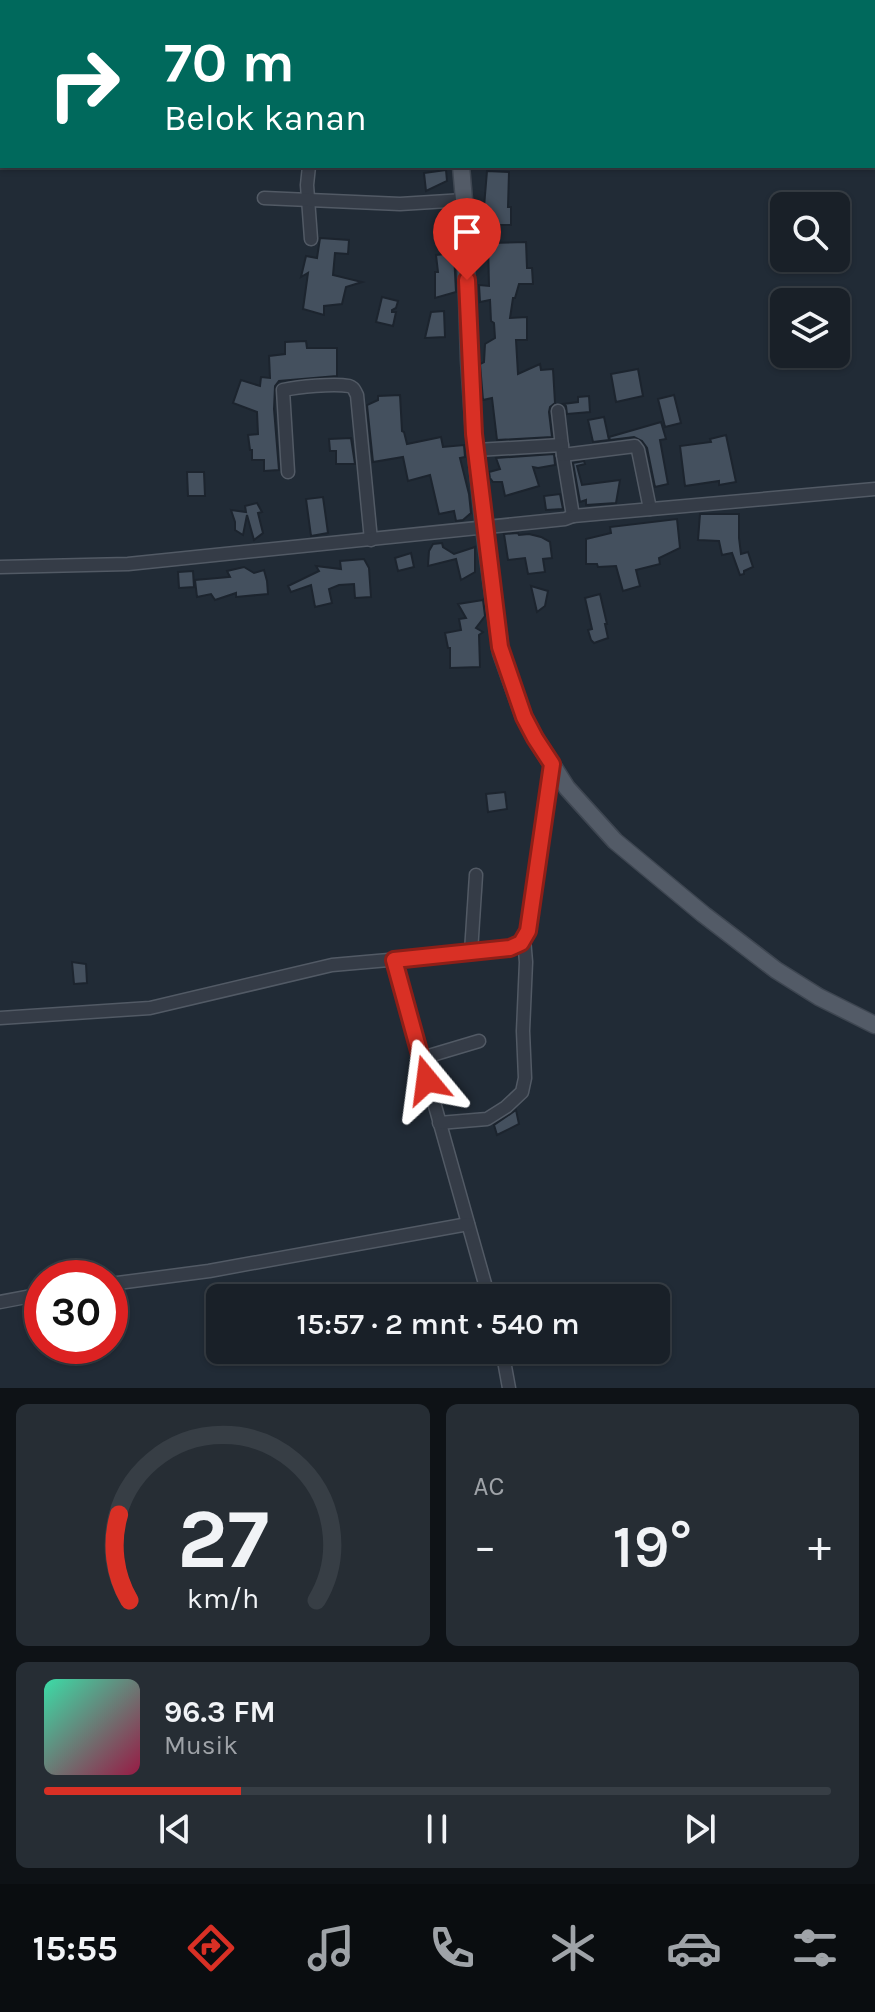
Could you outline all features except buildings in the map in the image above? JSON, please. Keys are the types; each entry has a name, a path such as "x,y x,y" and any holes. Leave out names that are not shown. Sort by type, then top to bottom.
{"main road":[{"path":"461,168 469,360 484,528 501,653 524,717 567,788 615,841 776,970 819,997 875,1025"}],"street":[{"path":"309,168 311,239"},
{"path":"264,198 400,204 464,200"},
{"path":"288,472 283,390 314,386 349,386 354,389 371,540"},
{"path":"558,411 573,516"},
{"path":"476,450 635,446 650,509"},
{"path":"0,567 128,564 573,516 875,489"},
{"path":"0,1018 150,1008 332,965 516,946 528,931 552,764"},
{"path":"471,952 476,875"},
{"path":"439,1123 487,1119 522,1092 525,1078 524,939"},
{"path":"394,960 485,1284"},
{"path":"422,1058 479,1041"},
{"path":"128,1282 209,1271 468,1224"},
{"path":"0,1302 24,1297"},
{"path":"505,1364 509,1388"}],"route":[{"path":"427,1080 394,960 502,950 521,943 528,931 552,764 524,717 501,653 474,434 467,280"}]}
